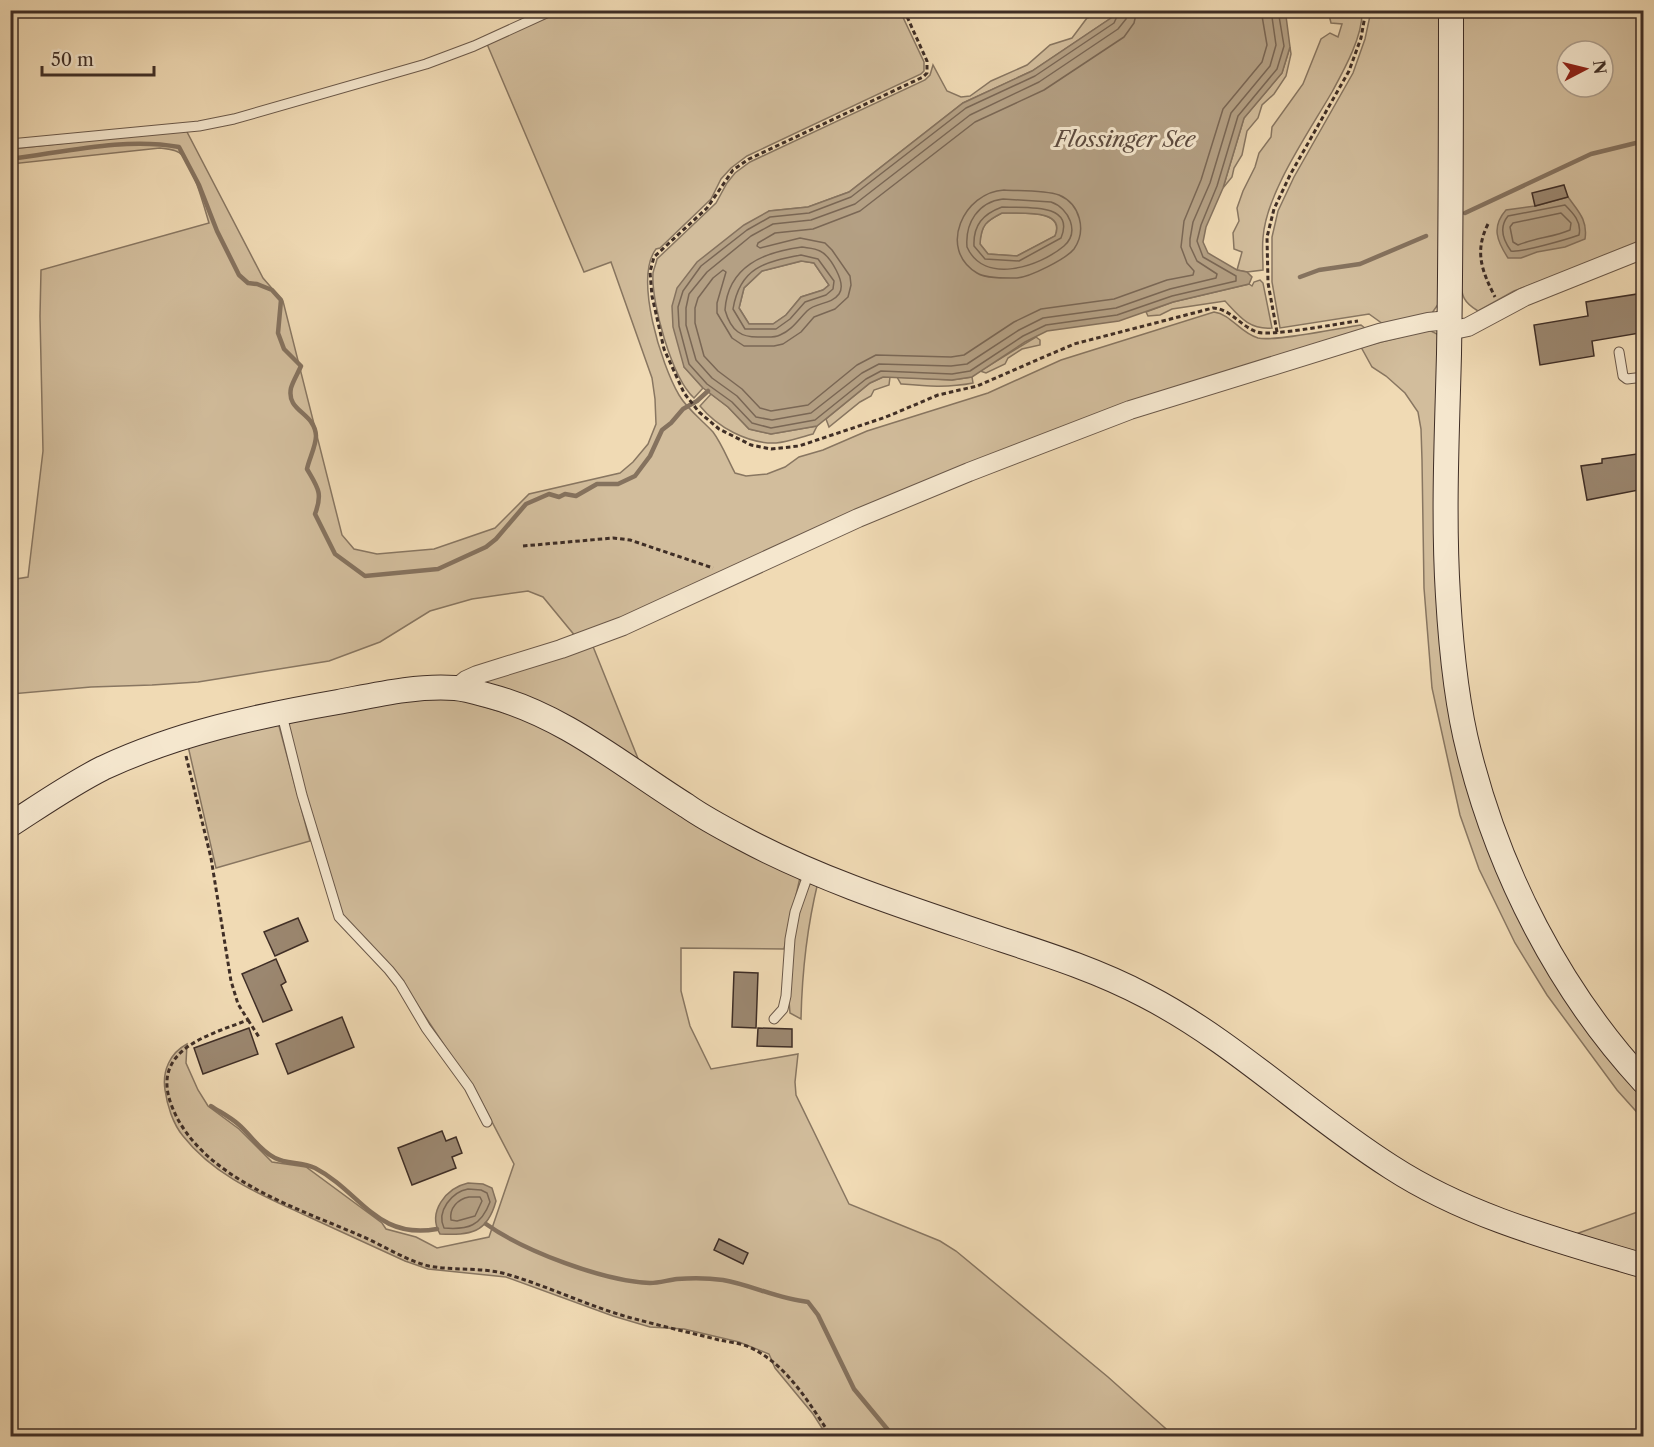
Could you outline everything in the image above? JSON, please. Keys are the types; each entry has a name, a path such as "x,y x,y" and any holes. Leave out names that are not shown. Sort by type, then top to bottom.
{"main road":[{"path":"1451,10 1446,539 1448,596 1458,694 1478,788 1514,883 1535,925 1580,1000 1644,1082"},
{"path":"10,825 99,770 185,736 281,712 372,696 439,688 456,688 507,700 559,723 622,761 687,807 744,840 810,870 892,902 1073,963 1117,982 1177,1013 1222,1042 1347,1138 1427,1188 1502,1221 1644,1266"}],"street":[{"path":"456,688 477,675 561,649 623,626 868,514 1130,410 1379,333 1428,322 1468,327 1534,292 1644,249"}],"lane":[{"path":"10,144 189,127 234,119 426,64 474,46 553,10"},
{"path":"1619,352 1623,376 1627,380 1644,377"},
{"path":"281,712 302,795 339,917 400,984 426,1028 469,1087 487,1122"},
{"path":"774,1019 783,1009 795,912 810,870"}],"path":[{"path":"904,10 927,60 927,73 913,82 749,159 729,176 707,208 654,257 650,272 652,296 664,349 684,393 699,412 719,429 751,445 771,449 799,446 886,417 938,395 978,386 1074,344 1213,308 1224,309 1241,324 1259,334 1365,320 1379,333"},
{"path":"1277,332 1268,283 1267,237 1274,209 1290,175 1349,71 1361,38 1366,10"},
{"path":"1488,224 1481,237 1480,257 1485,277 1502,309"},
{"path":"523,546 613,538 630,540 696,561 731,576"},
{"path":"185,736 186,755 211,858 231,981 238,1004 259,1037"},
{"path":"248,1020 201,1038 183,1049 169,1068 167,1079 169,1097 176,1117 202,1153 224,1171 311,1216 362,1236 394,1253 428,1265 504,1273 637,1320 749,1347 768,1358 785,1372 831,1437"}],"shaded area":[{"path":"560,11 900,11 924,62 924,71 921,74 747,156 721,179 711,199 660,248 656,249 650,262 648,280 652,321 672,381 690,410 713,432 735,473 746,476 767,474 785,467 799,457 823,450 867,431 988,393 1061,360 1214,312 1226,316 1252,336 1266,339 1361,325 1366,329 1127,403 576,637 543,597 528,591 472,599 430,611 380,642 329,661 198,682 91,687 11,694 10,580 28,577 43,451 41,270 209,223 191,170 182,155 175,150 160,148 11,164 11,149 186,130 263,278 283,301 342,535 354,549 377,554 434,549 495,528 529,494 620,473 648,444 656,424 652,378 611,262 584,272 487,44"},
{"path":"1103,11 1115,11 1111,18 1032,71 963,103 849,192 808,207 769,211 684,367 703,388 694,398 686,388 671,358 655,302 653,273 657,259 716,203 735,173 750,162 925,80 930,75 933,65 947,91 961,97 970,96 991,81 1027,65 1050,45 1072,38 1087,18"},
{"path":"1328,11 1362,11 1356,42 1342,74 1290,163 1272,202 1263,238 1263,270 1247,272 1237,270 1242,252 1234,249 1233,233 1239,221 1237,208 1259,153 1271,137 1272,127 1303,84 1321,39 1330,33 1338,37 1342,24 1331,23"},
{"path":"1371,11 1446,11 1439,303 1432,313 1383,324 1369,314 1280,328 1272,282 1272,237 1278,211 1294,177 1353,73 1365,39"},
{"path":"1463,11 1643,11 1643,242 1514,291 1478,311 1469,305 1460,280"},
{"path":"1290,47 1291,54 1286,76 1274,94 1262,105 1258,118 1247,131 1242,155 1234,168 1232,177 1223,188 1244,118 1282,73"},
{"path":"1002,213 1029,213 1048,217 1057,227 1055,236 1017,256 988,254 980,244 983,228 988,221"},
{"path":"802,261 814,263 829,285 823,290 801,297 786,315 773,324 749,324 739,308 744,288 762,271"},
{"path":"1260,280 1263,283 1272,328 1257,327 1251,324 1240,317 1225,301 1172,309 1160,315 1148,316 1146,312 1173,302 1249,284 1252,286 1254,282"},
{"path":"1429,330 1437,334 1441,342 1469,788 1607,1051 1643,1097 1643,1119 1617,1090 1547,995 1515,943 1479,869 1460,815 1432,688 1424,588 1421,429 1418,412 1405,393 1372,367 1361,347"},
{"path":"1036,337 1040,340 1040,345 1022,349 1008,358 1005,364 986,373 980,371"},
{"path":"883,377 890,377 889,385 874,390 871,396 829,427 826,419 870,383"},
{"path":"897,377 952,380 972,377 973,383 946,386 910,385 901,384"},
{"path":"711,394 728,407 749,429 771,434 817,426 813,434 790,441 765,443 755,441 734,433 707,414 700,406"},
{"path":"592,644 641,766 480,680"},
{"path":"452,697 548,726 801,873 784,949 681,948 681,991 690,1026 711,1069 798,1054 796,1095 849,1204 940,1241 956,1251 1108,1377 1174,1436 827,1436 813,1414 775,1368 769,1354 739,1342 684,1329 650,1327 506,1277 428,1269 405,1261 241,1184 210,1163 196,1150 179,1131 173,1120 164,1083 168,1063 176,1052 187,1044 186,1063 208,1106 239,1129 272,1162 306,1167 382,1223 386,1229 416,1237 437,1248 489,1237 514,1164 480,1099 399,977 340,913 288,730 288,722 349,706"},
{"path":"272,721 279,726 310,841 216,868 188,746"},
{"path":"812,880 818,882 806,950 801,1019 790,1013 790,963 800,909"},
{"path":"1643,1210 1643,1256 1573,1235"}],"water":[{"name":"Flossinger See","path":"1115,11 1283,11 1286,16 1290,47 1282,73 1244,118 1223,188 1206,227 1203,242 1208,253 1237,270 1247,272 1252,277 1249,284 1173,302 1119,321 1047,331 1025,342 972,377 952,380 883,377 870,383 817,426 771,434 749,429 728,407 703,388 684,367 673,327 672,306 677,288 697,262 744,225 769,211 808,207 849,192 963,103 1032,71 1111,18","holes":["1002,213 1029,213 1048,217 1057,227 1055,236 1017,256 988,254 980,244 983,228 988,221","801,261 814,263 829,285 823,290 801,297 786,315 773,324 749,324 739,308 744,288 762,271"]},
{"path":"1568,197 1584,221 1585,239 1565,247 1537,252 1521,258 1508,258 1497,234 1498,222 1506,210 1535,206"},
{"path":"468,1183 483,1184 492,1188 496,1201 488,1220 469,1233 440,1234 436,1217 441,1202 453,1190"}],"building":[{"path":"1564,185 1568,197 1535,206 1532,193"},
{"path":"1644,293 1644,319 1638,320 1640,333 1592,341 1594,356 1540,365 1534,325 1588,316 1586,302"},
{"path":"1644,453 1644,489 1587,500 1581,466 1602,463 1602,459"},
{"path":"298,918 308,941 275,956 264,932"},
{"path":"276,959 286,982 281,985 292,1010 263,1022 242,974"},
{"path":"734,972 758,973 756,1028 732,1027"},
{"path":"342,1017 354,1047 288,1074 276,1044"},
{"path":"249,1028 258,1054 203,1074 194,1048"},
{"path":"758,1028 792,1029 792,1047 757,1046"},
{"path":"442,1131 446,1141 456,1137 462,1153 452,1157 456,1168 412,1185 398,1148"},
{"path":"719,1239 748,1253 743,1264 714,1250"}],"waterway":[{"path":"1465,213 1591,154 1644,141"},
{"path":"10,159 116,145 158,144 179,147 199,185 217,231 239,275 248,283 272,290 281,300 278,333 284,349 301,366 292,385 291,396 296,407 311,422 316,436 307,469 319,496 315,514 335,554 365,576 438,569 486,547 496,539 526,504 549,494 559,497 565,494 576,496 597,484 618,484 635,476 650,456 662,430 683,409 708,391"},
{"path":"1300,277 1319,270 1360,264 1426,236"},
{"path":"211,1106 238,1124 269,1155 279,1160 315,1168 331,1178 370,1212 384,1221 416,1231 437,1229"},
{"path":"486,1224 542,1254 610,1277 650,1283 683,1279 723,1280 808,1302 818,1315 854,1389 893,1436"}]}
